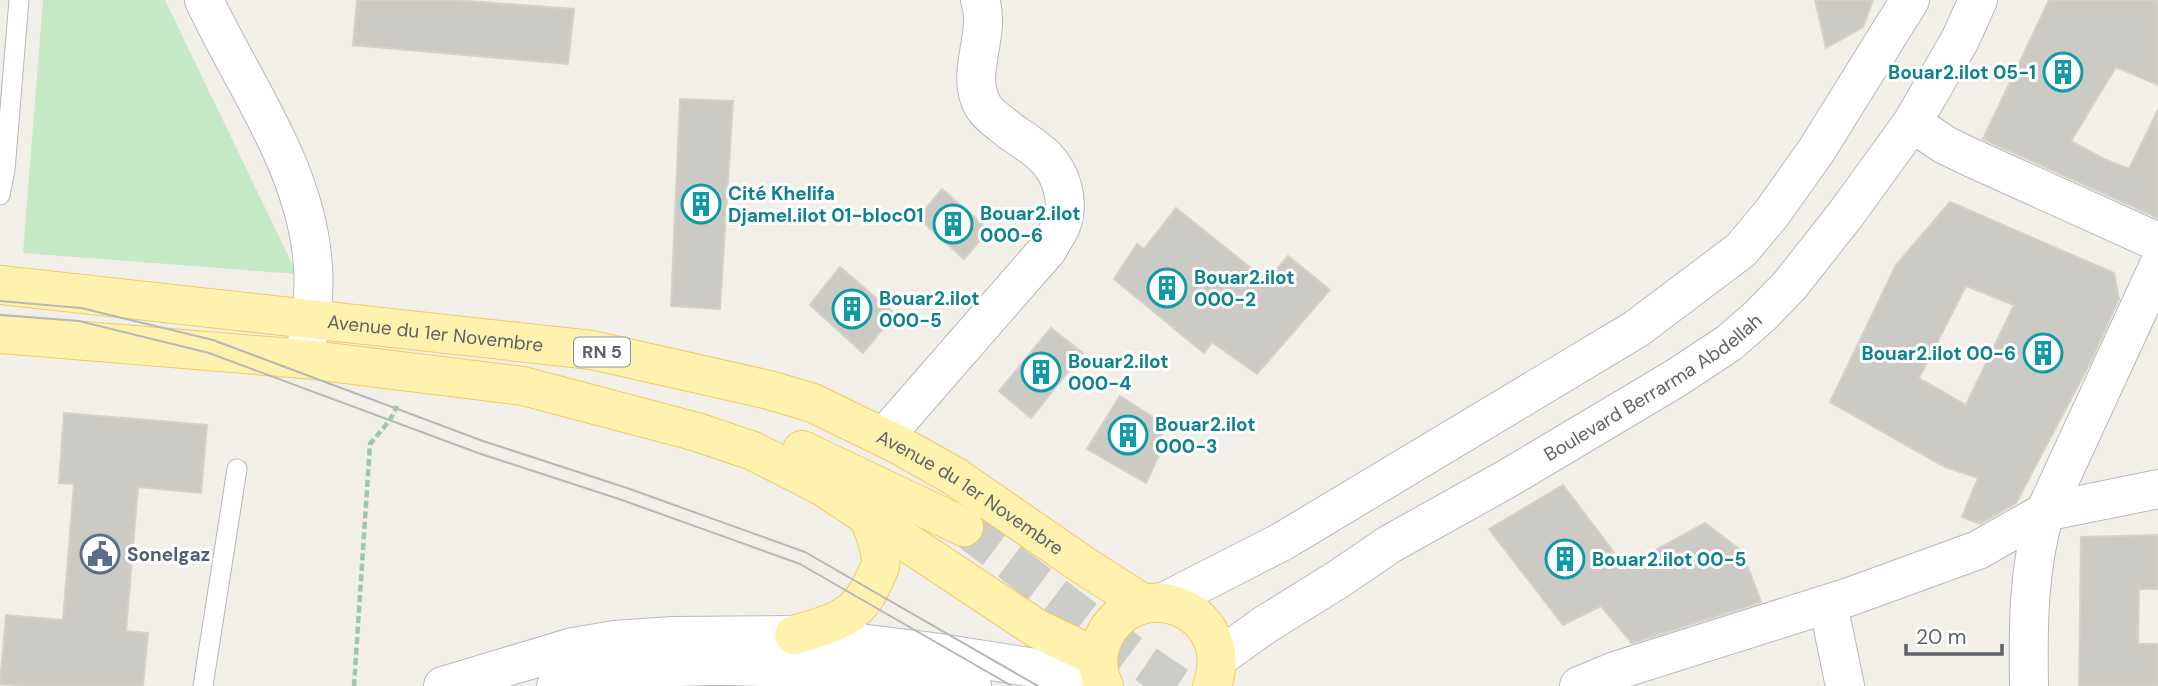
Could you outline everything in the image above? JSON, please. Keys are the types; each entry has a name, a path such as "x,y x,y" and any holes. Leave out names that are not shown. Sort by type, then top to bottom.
{"main road":[{"path":"204,0 275,136 296,186 313,266 312,319 304,359"},
{"path":"884,437 1048,249 1062,224 1065,203 1060,178 1045,157 983,106 977,87 982,36 980,0"},
{"path":"443,686 573,647 615,640 673,636 794,635 1100,674 1104,636 1117,618 1130,609 1153,603 1283,541 1636,329 1741,250 1772,213 1816,151 1910,0"},
{"name":"Boulevard Berrarma Abdellah","path":"1222,676 1266,624 1390,544 1534,463 1730,343 1790,285 1912,123 1960,40 1978,0"},
{"path":"1912,123 1945,145 2158,242"},
{"path":"2029,686 2029,592 2036,543 2045,512 2158,267"},
{"name":"Avenue du 1er Novembre","path":"0,285 592,349 769,390 813,403 884,437 954,476 1083,565 1153,603 1179,607 1194,615 1206,628 1214,643 1222,676"},
{"name":"RN 5","path":"0,334 304,359 655,399 708,411 760,430 964,527 853,452 797,420 680,370"},
{"name":"RN 5","path":"523,386 648,418 753,451 821,486 1036,628 1100,674"},
{"path":"1579,686 1615,671 1828,604 1978,550 2045,512 2158,489"},
{"path":"794,635 839,621 856,609 870,590 880,566 878,544 869,518"},
{"path":"1828,604 1845,686"},
{"path":"556,686 592,676 661,667 750,665 930,679 972,686"}],"lane":[{"path":"0,195 5,170 19,0"},
{"path":"203,686 237,469"}],"path":[{"path":"354,686 370,444 397,408 403,372"}],"green space":[{"path":"43,0 165,0 297,274 23,253"}],"building":[{"path":"357,0 455,0 574,9 568,64 353,45"},
{"path":"1815,0 1873,0 1863,27 1826,48"},
{"name":"Bouar2.ilot 05-1","path":"2049,0 2158,0 2158,85 2116,67 2071,141 2129,169 2158,110 2158,218 1983,139"},
{"name":"Cité Khelifa Djamel.ilot 01-bloc01","path":"680,99 733,101 720,309 671,306"},
{"name":"Bouar2.ilot 000-6","path":"942,189 989,230 964,259 918,218"},
{"name":"Bouar2.ilot 00-6","path":"1950,202 2114,273 2119,299 2090,363 2016,503 1980,524 1962,517 1978,478 1945,467 1830,402 1896,265","holes":["1966,286 2014,305 1966,405 1919,378"]},
{"path":"1176,208 1267,281 1288,256 1330,290 1257,374 1212,342 1204,353 1114,279 1137,244 1144,249"},
{"name":"Bouar2.ilot 000-5","path":"840,267 895,314 863,353 810,305"},
{"name":"Bouar2.ilot 000-4","path":"1051,328 1083,353 1031,418 999,391"},
{"name":"Bouar2.ilot 000-3","path":"1120,396 1167,426 1156,445 1162,449 1146,483 1087,449"},
{"name":"Sonelgaz","path":"64,413 207,425 201,493 138,487 126,631 148,633 143,686 0,684 6,615 63,620 74,484 59,483"},
{"name":"Bouar2.ilot 00-5","path":"1563,485 1625,567 1705,523 1742,551 1761,602 1632,643 1601,606 1563,625 1489,529"},
{"path":"2158,535 2158,589 2139,589 2138,644 2158,644 2158,686 2079,686 2081,537"}],"tunnel":[{"path":"964,527 1138,659 1178,686"}],"tram line":[{"path":"0,301 81,308 213,340 483,441 627,488 805,552 1038,686"},
{"path":"0,315 79,321 209,353 478,453 622,500 800,564 1012,686"}],"place":[{"name":"Bouar2.ilot 05-1","path":"2063,72"},
{"name":"Cité Khelifa Djamel.ilot 01-bloc01","path":"701,204"},
{"name":"Bouar2.ilot 000-6","path":"953,224"},
{"name":"Bouar2.ilot 000-2","path":"1167,288"},
{"name":"Bouar2.ilot 000-5","path":"852,309"},
{"name":"Bouar2.ilot 00-6","path":"2043,353"},
{"name":"Bouar2.ilot 000-4","path":"1041,372"},
{"name":"Bouar2.ilot 000-3","path":"1128,435"},
{"name":"Sonelgaz","path":"100,554"},
{"name":"Bouar2.ilot 00-5","path":"1565,559"}]}
